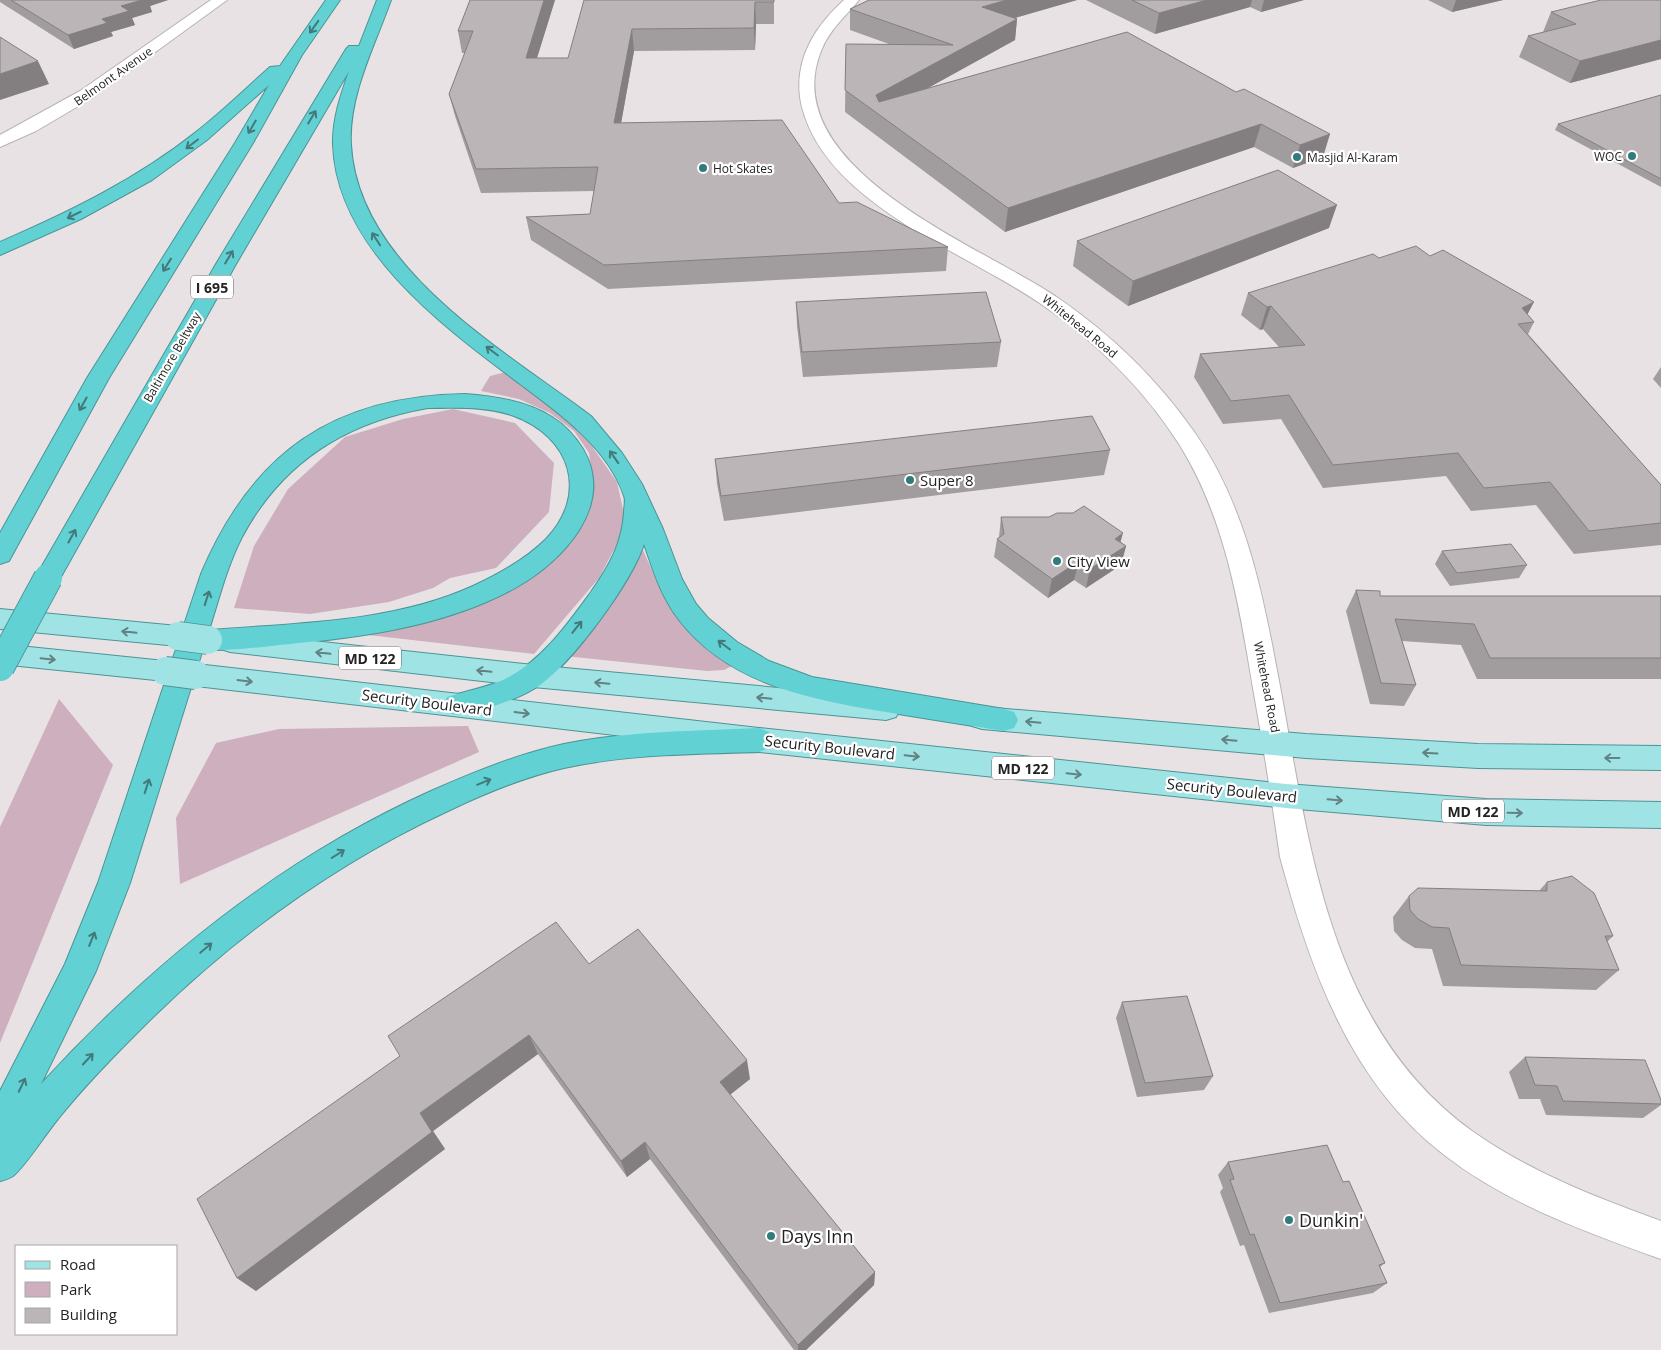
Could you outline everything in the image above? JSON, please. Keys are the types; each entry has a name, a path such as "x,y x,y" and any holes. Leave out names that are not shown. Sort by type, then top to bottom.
{"highway":[{"path":"0,556 98,378 244,142 294,55 333,0"},
{"path":"383,0 347,101 342,144 346,176 353,198 366,225 388,259 419,292 583,422 606,446 624,471 678,598 698,625 726,647 760,669 794,683 846,694 1004,720"},
{"name":"Baltimore Beltway","path":"0,667 48,578 226,264 383,0"},
{"path":"0,248 85,210 165,163 211,129 294,55"},
{"path":"0,1129 78,971 114,883 214,574 229,537 260,490 278,470 308,444 336,427 366,414 425,401 476,401 505,406 530,414 552,427 570,444 579,463 582,483 578,505 570,524 555,545 537,562 512,578 481,594 435,610 396,620 343,629 208,640"},
{"path":"456,705 502,694 533,676 548,662 620,569 630,548 635,528 637,500"},
{"path":"0,1163 21,1135 90,1057 166,982 236,924 301,876 363,838 428,804 503,774 563,757 616,748 760,740"}],"main road":[{"name":"MD 122","path":"0,619 178,636 533,676 1278,744 1478,756 1661,758"},
{"name":"Security Boulevard","path":"0,654 165,671 760,740 1286,796 1486,812 1661,815"}],"street":[{"name":"Belmont Avenue","path":"0,142 78,102 220,0"},
{"name":"Whitehead Road","path":"852,0 824,31 809,60 807,99 810,115 833,154 864,187 887,205 920,226 1020,281 1072,317 1123,361 1171,416 1207,470 1234,534 1247,580 1278,744 1296,857 1313,914 1348,1006 1378,1056 1418,1106 1456,1142 1551,1198 1612,1223 1661,1240"}],"green space":[{"path":"506,372 582,432 617,482 624,514 620,538 599,578 534,654 360,634 440,617 507,593 543,567 574,539 590,503 592,476 589,453 574,431 550,413 519,399 481,391 490,376"},
{"path":"453,409 515,423 554,463 549,512 496,568 450,578 433,588 389,602 310,614 234,608 254,546 288,489 345,437 403,419"},
{"path":"641,546 667,603 695,635 734,665 724,670 707,671 565,656"},
{"path":"59,699 113,765 0,1043 0,827"},
{"path":"468,726 479,752 180,884 176,818 216,743 279,729"}],"building":[{"path":"11,0 142,0 121,6 129,11 102,19 107,23 68,35"},
{"path":"470,0 544,0 526,58 568,58 584,0 774,0 774,2 755,2 754,28 632,29 614,123 782,120 839,203 857,202 948,247 604,265 526,217 590,214 598,167 476,169 449,94 473,31 458,31"},
{"path":"869,0 1007,0 982,7 1017,19 876,95 879,102 1127,32 1236,92 1244,89 1330,134 1300,145 1261,124 1008,208 845,90 846,44 953,45 850,9"},
{"path":"1132,0 1207,0 1159,13"},
{"path":"1601,0 1661,0 1661,40 1580,61 1528,36 1576,24 1551,12"},
{"path":"0,37 38,61 0,74"},
{"name":"WOC","path":"1661,95 1661,179 1558,124"},
{"path":"1278,170 1337,205 1133,281 1077,241"},
{"path":"1416,246 1430,256 1443,250 1534,302 1522,308 1534,322 1518,324 1661,485 1661,523 1589,531 1550,482 1484,488 1458,453 1333,465 1289,395 1231,401 1200,354 1305,345 1271,306 1267,307 1248,293 1373,254 1379,258"},
{"path":"986,292 1001,342 802,352 796,302"},
{"path":"1092,416 1110,450 721,496 715,459"},
{"path":"1084,506 1123,533 1115,539 1126,546 1090,569 1079,561 1052,579 997,539 1004,534 1001,517 1049,517 1057,513 1073,513"},
{"path":"1511,544 1527,565 1457,573 1442,551"},
{"path":"1356,590 1380,591 1380,596 1661,596 1661,658 1490,658 1474,624 1395,619 1416,685 1381,683"},
{"path":"1572,876 1594,893 1613,936 1605,936 1619,970 1461,965 1449,928 1432,927 1418,919 1410,910 1409,896 1418,888 1547,891 1547,882"},
{"path":"556,922 589,964 638,929 747,1060 720,1082 875,1272 798,1345 645,1142 621,1161 529,1035 420,1113 432,1132 237,1278 197,1199 400,1056 388,1036"},
{"path":"1187,996 1213,1076 1145,1083 1122,1002"},
{"path":"1525,1057 1645,1060 1661,1104 1563,1101 1557,1086 1535,1085"},
{"name":"Dunkin'","path":"1327,1145 1343,1182 1349,1181 1385,1263 1379,1265 1387,1283 1280,1303 1254,1234 1250,1235 1230,1180 1234,1179 1228,1162"}],"place":[{"name":"WOC","path":"1632,156"},
{"name":"Masjid Al-Karam","path":"1297,157"},
{"name":"Hot Skates","path":"703,168"},
{"name":"Super 8","path":"910,480"},
{"name":"City View","path":"1057,561"},
{"name":"Dunkin'","path":"1289,1220"},
{"name":"Days Inn","path":"771,1236"}]}
